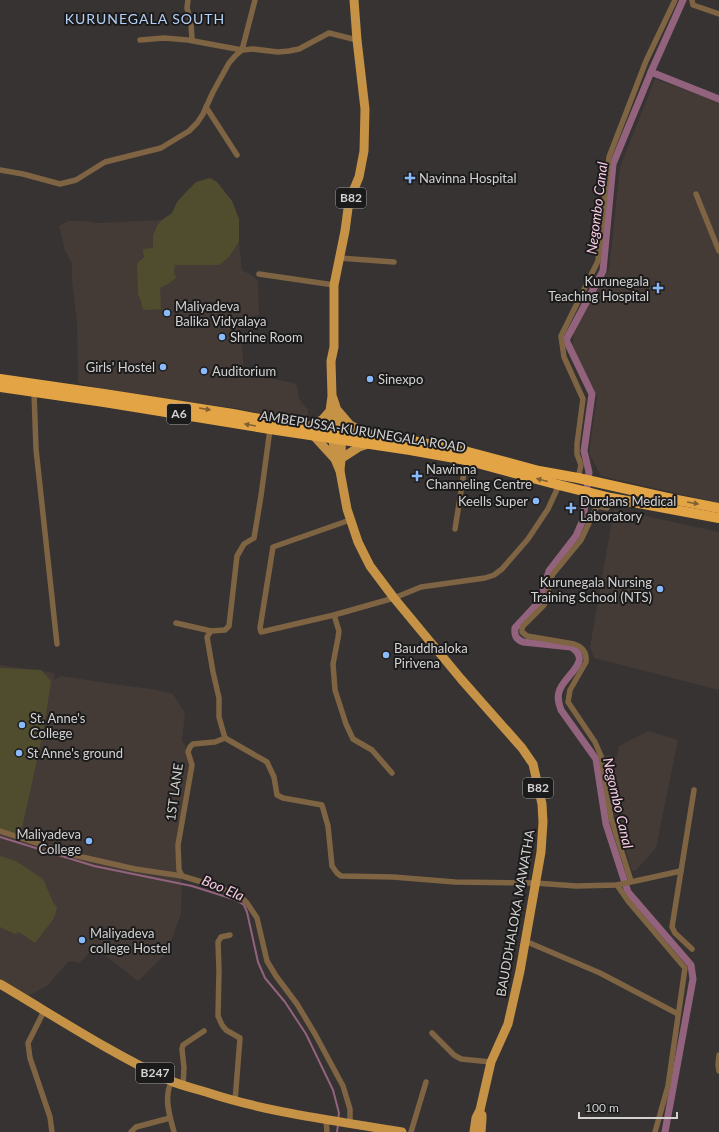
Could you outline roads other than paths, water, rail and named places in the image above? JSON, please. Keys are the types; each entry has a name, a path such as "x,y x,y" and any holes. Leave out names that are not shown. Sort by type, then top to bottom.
{"highway":[{"name":"AMBEPUSSA-KURUNEGALA ROAD","path":"0,379 233,414 337,435 368,439 412,441 468,452 539,471 719,508"},
{"name":"AMBEPUSSA-KURUNEGALA ROAD","path":"0,387 97,400 270,429 313,431"},
{"name":"AMBEPUSSA-KURUNEGALA ROAD","path":"368,439 410,450 466,460 611,498 719,518"}],"main road":[{"name":"B82","path":"337,435 332,396 331,361 334,347 334,285 350,201 359,177 364,150 364,109 354,0"},
{"path":"334,411 368,439 339,458 313,431 323,419 334,411"},
{"name":"BAUDDHALOKA MAWATHA","path":"337,435 340,471 347,509 358,542 370,566 394,598 461,680 522,748 533,764 542,804 543,822 541,852 520,971 508,1024 491,1062 480,1110 476,1118 474,1132"},
{"name":"B247","path":"0,984 129,1060 172,1081 235,1101 274,1110 402,1132"},
{"name":"BAUDDHALOKA MAWATHA","path":"480,1110 482,1118 480,1132"}],"street":[{"path":"188,0 187,8 191,23 192,40"},
{"path":"0,170 23,174 60,184 76,180 105,162 161,148 189,131 203,114 220,78 235,56 242,50 255,0"},
{"path":"578,478 581,465 577,454 583,399 564,357 560,336 598,261 609,157 646,61 675,0"},
{"path":"692,0 693,5 719,14"},
{"path":"140,40 164,38 192,40 242,50 252,49 278,52 289,52 299,49 329,33 357,40"},
{"path":"206,107 237,156"},
{"path":"696,194 719,251"},
{"path":"339,258 394,262"},
{"path":"259,274 334,285"},
{"path":"34,392 36,449 57,644"},
{"path":"176,623 211,631 225,630 230,626 237,556 244,544 254,538 270,429"},
{"path":"455,529 466,460"},
{"path":"350,520 272,547 260,628 262,632 334,615 394,598 421,588 485,578 494,575 502,569 528,539 548,509 559,485"},
{"path":"611,498 607,508 598,506 596,508 582,540 553,574 544,605 523,626 522,632 527,636 574,644 582,648 585,653 587,658 586,662 570,690 568,702 595,742 601,756 611,818 631,882"},
{"path":"334,615 339,631 333,664 335,690 346,724 352,739 372,750 392,773"},
{"path":"211,631 207,637 219,698 219,717 225,738 268,762 274,777 277,795 283,798 322,805 328,826 332,866 341,876 393,877 455,882 536,883 576,886 617,885 681,871"},
{"name":"1ST LANE","path":"182,876 179,870 178,845 192,765 188,752 193,744 215,742 225,738"},
{"path":"692,949 675,933 672,927 694,790"},
{"path":"0,831 73,855 135,869 182,876 215,886 240,896 247,903 257,918 266,961 315,1034 343,1086 350,1109 347,1123"},
{"path":"617,885 628,901 685,968 668,1086 655,1132"},
{"path":"230,935 221,937 218,942 218,1016 226,1030 240,1038 235,1101"},
{"path":"525,941 600,973 678,1014"},
{"path":"44,1011 28,1043 30,1058 50,1117 52,1132"},
{"path":"183,1085 183,1045 204,1031"},
{"path":"432,1033 454,1055 461,1059 491,1062"},
{"path":"719,1055 719,1071"},
{"path":"172,1081 167,1100 174,1132"},
{"path":"411,1132 426,1082"},
{"path":"131,1132 136,1127 170,1118"},
{"path":"326,1119 327,1132"}],"waterway":[{"name":"Negombo Canal","path":"665,1132 693,979 691,965 628,892 606,824 596,759 561,710 558,694 578,663 579,658 577,652 571,647 523,642 516,637 515,628 540,601 549,571 576,536 583,520 589,472 584,451 592,394 566,340 603,271 613,164 683,0"},
{"path":"651,72 719,99"},
{"name":"Boo Ela","path":"0,837 94,866 192,886 236,900 244,905 247,912 258,962 265,978 285,1002 306,1034 333,1090 339,1113 338,1120"},
{"name":"Boo Ela","path":"337,1132 338,1124"}],"place":[{"name":"Navinna Hospital","path":"410,178"},
{"name":"Kurunegala Teaching Hospital","path":"658,288"},
{"name":"Maliyadeva Balika Vidyalaya","path":"167,313"},
{"name":"Shrine Room","path":"222,337"},
{"name":"Girls' Hostel","path":"163,367"},
{"name":"Auditorium","path":"204,371"},
{"name":"Sinexpo","path":"370,379"},
{"name":"Nawinna Channeling Centre","path":"417,476"},
{"name":"Keells Super","path":"536,501"},
{"name":"Durdans Medical Laboratory","path":"571,508"},
{"name":"Kurunegala Nursing Training School (NTS)","path":"660,589"},
{"name":"Bauddhaloka Pirivena","path":"386,655"},
{"name":"St. Anne's College","path":"22,725"},
{"name":"St Anne's ground","path":"19,753"},
{"name":"Maliyadeva College","path":"89,841"},
{"name":"Maliyadeva college Hostel","path":"82,940"}],"district":[{"name":"KURUNEGALA SOUTH","path":"145,19"}]}
